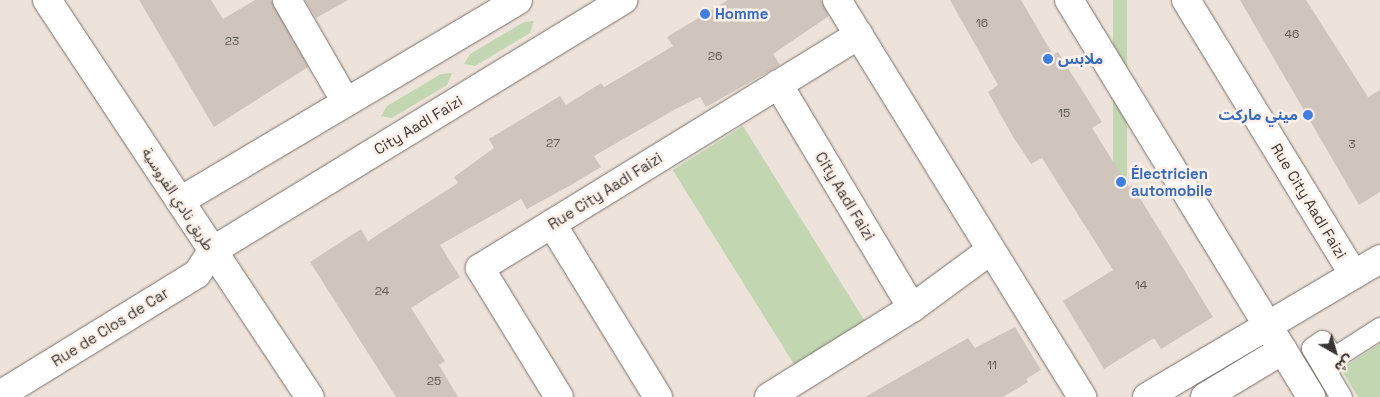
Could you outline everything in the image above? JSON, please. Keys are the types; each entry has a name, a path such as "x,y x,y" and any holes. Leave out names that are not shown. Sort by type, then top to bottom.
{"street":[{"name":"طريق نادي الفروسية","path":"47,0 310,397"},
{"path":"287,0 346,102"},
{"path":"180,201 518,0"},
{"name":"City Aadl Faizi","path":"212,251 623,0"},
{"path":"838,0 1082,397"},
{"path":"1069,0 1269,325 1311,397"},
{"name":"Rue City Aadl Faizi","path":"1186,0 1354,274"},
{"name":"Rue City Aadl Faizi","path":"559,397 480,268 859,35"},
{"name":"City Aadl Faizi","path":"778,84 912,308"},
{"path":"552,224 658,397"},
{"path":"769,397 912,308 991,250"},
{"name":"Rue de Clos de Car","path":"0,395 197,274 212,251"},
{"name":"Rue City Aadl Faizi","path":"1147,397 1380,259"},
{"path":"1341,397 1312,348 1322,341 1333,358 1380,328"},
{"path":"1205,397 1283,350"}],"green space":[{"path":"1113,0 1127,0 1127,323 1113,323"},
{"path":"534,21 530,33 475,66 464,64 470,54 524,22"},
{"path":"452,73 447,85 392,118 381,116 387,106 441,74"},
{"path":"743,126 866,323 796,367 673,170"},
{"path":"1380,344 1380,397 1358,397 1341,369"}],"building":[{"path":"139,0 211,0 223,19 255,0 271,0 308,67 214,127"},
{"path":"305,0 348,0 316,18"},
{"path":"728,0 821,0 829,16 773,54 780,65 775,68 706,107 700,97 674,110 594,156 601,167 571,185 527,209 521,199 440,245 460,277 411,308 445,361 439,365 458,397 396,397 310,262 361,229 368,241 458,183 454,177 494,148 489,139 560,96 566,105 601,83 604,87 623,76 673,46 667,37"},
{"path":"950,0 1021,0 1053,55 1058,52 1102,122 1092,128 1129,187 1132,185 1213,317 1161,349 1154,338 1104,369 1063,301 1113,270 1042,158 1031,164 1012,135 988,92 998,85"},
{"path":"1240,0 1306,0 1368,97 1380,90 1380,192 1359,205"},
{"path":"1015,327 1041,370 1026,379 1028,382 1003,397 865,397 968,338 975,348"}],"place":[{"name":"Homme","path":"705,14"},
{"name":"ملابس","path":"1048,59"},
{"name":"ميني ماركت","path":"1308,115"},
{"name":"Électricien automobile","path":"1121,182"}]}
